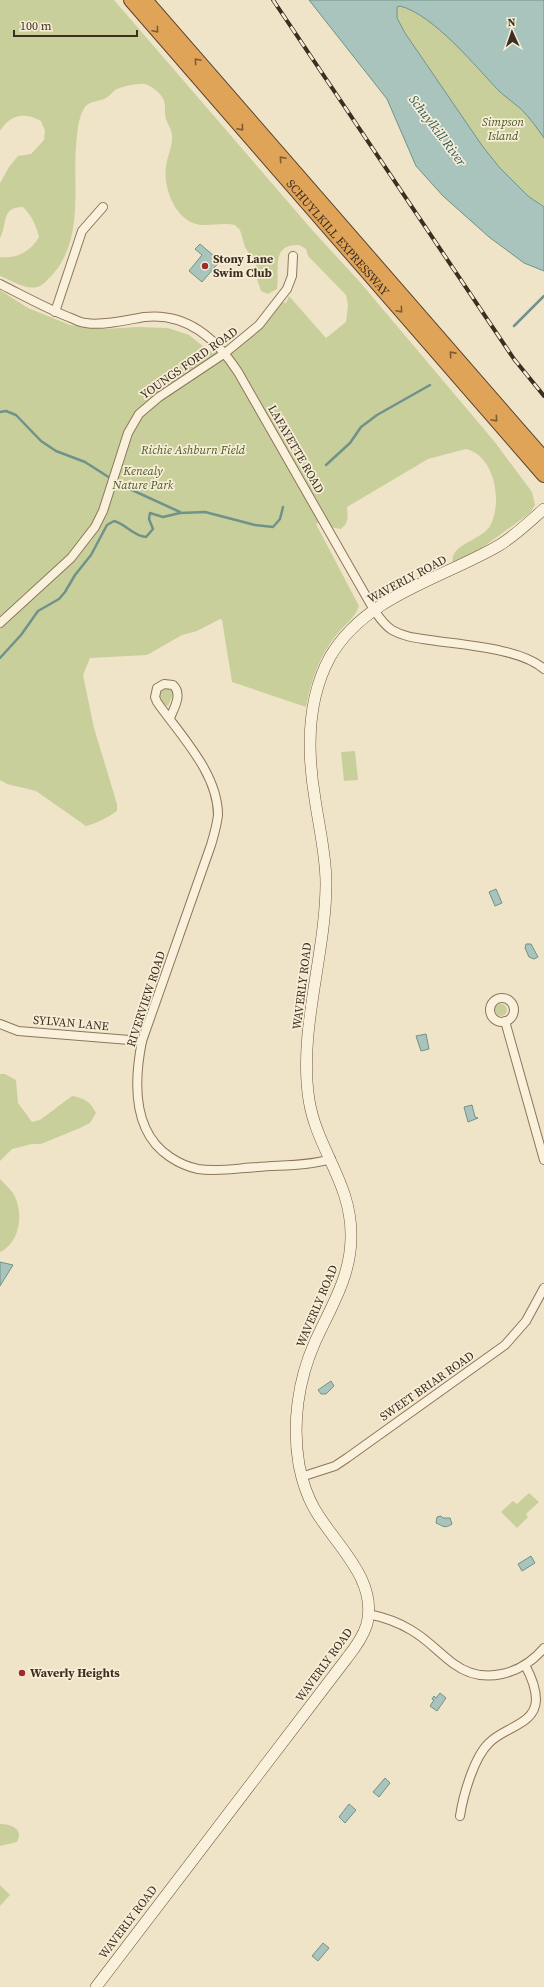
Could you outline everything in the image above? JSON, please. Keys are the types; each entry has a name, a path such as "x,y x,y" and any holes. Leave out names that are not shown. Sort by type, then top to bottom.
{"highway":[{"name":"SCHUYLKILL EXPRESSWAY","path":"131,0 473,386 544,475"},
{"name":"SCHUYLKILL EXPRESSWAY","path":"145,0 425,331"},
{"name":"SCHUYLKILL EXPRESSWAY","path":"473,386 544,459"}],"street":[{"path":"55,312 82,231 103,206"},
{"name":"YOUNGS FORD ROAD","path":"0,623 78,550 100,518 128,433 139,414 159,397 225,353 259,325 283,296 290,282 293,256"},
{"name":"LAFAYETTE ROAD","path":"0,284 55,312 86,323 156,317 177,319 195,326 225,353 242,378 374,610 384,624 401,634 514,654 534,662 544,669"},
{"name":"WAVERLY ROAD","path":"96,1987 347,1658 362,1635 368,1614 368,1599 363,1583 313,1508 301,1477 297,1452 296,1428 303,1378 312,1350 344,1282 350,1256 351,1229 347,1199 313,1119 307,1081 310,1019 326,898 324,852 312,774 311,732 315,695 331,655 348,632 374,610 496,547 519,531 544,509"},
{"name":"RIVERVIEW ROAD","path":"170,718 210,780 216,797 218,815 211,845 142,1041 138,1081 141,1118 144,1127 157,1147 175,1160 197,1169 212,1170 314,1163 331,1159"},
{"path":"505,1021 544,1160"},
{"name":"SYLVAN LANE","path":"0,1024 18,1031 142,1041"},
{"name":"SWEET BRIAR ROAD","path":"301,1477 335,1466 490,1356 517,1333 534,1308 544,1288"},
{"path":"368,1614 392,1621 411,1630 455,1665 474,1673 484,1675 502,1674 525,1665 544,1648"},
{"path":"460,1816 470,1780 479,1758 487,1744 500,1734 525,1721 534,1713 536,1704 535,1691 525,1665"}],"green space":[{"name":"Kenealy Nature Park","path":"0,0 114,0 313,231 359,281 494,441 532,492 535,505 530,513 464,561 453,563 453,557 460,547 486,531 490,526 496,505 494,481 490,470 476,453 466,449 428,459 347,507 347,522 341,529 330,527 325,520 316,524 359,606 353,617 332,641 321,659 314,677 306,707 232,682 222,620 220,619 197,631 182,635 147,655 90,658 83,675 94,728 117,804 117,811 102,820 86,826 36,791 7,784 0,780 0,290 28,308 70,325 104,329 137,327 168,328 189,335 209,351 244,344 277,306 284,302 286,303 289,296 326,338 346,322 348,305 346,295 308,256 306,249 299,245 290,246 280,253 278,260 277,289 268,294 261,291 257,279 256,264 245,247 240,230 235,225 208,225 193,223 180,213 171,199 166,182 166,166 172,144 172,136 165,117 164,101 156,91 145,84 138,84 115,90 106,98 87,105 81,114 77,136 74,226 70,243 63,259 53,274 46,282 32,288 23,286 0,276 0,257 12,257 23,253 36,242 39,237 33,221 23,207 11,210 8,213 0,238 0,183 9,167 18,156 31,154 44,140 45,131 41,121 29,116 18,116 4,125 0,131"},
{"name":"Simpson Island","path":"399,6 428,20 455,43 502,93 536,124 544,137 544,207 528,196 500,168 483,147 405,33 397,18 397,7"},
{"path":"165,688 170,689 173,694 168,706 162,702 160,696 160,691"},
{"path":"355,751 358,780 344,781 341,752"},
{"path":"499,1004 503,1004 507,1010 503,1016 499,1016 495,1012 495,1008"},
{"path":"0,1074 5,1074 16,1080 18,1103 32,1122 40,1120 72,1096 87,1101 96,1113 90,1123 80,1128 41,1144 32,1144 12,1149 0,1161"},
{"path":"0,1179 13,1193 19,1208 19,1217 16,1234 7,1247 0,1252"},
{"path":"529,1493 539,1502 526,1514 528,1517 517,1528 501,1512 513,1501 517,1504"},
{"path":"0,1824 12,1826 18,1831 19,1837 17,1842 0,1846"},
{"path":"0,1885 10,1895 0,1906"}],"water":[{"name":"Schuylkill River","path":"309,0 544,0 544,138 521,109 500,92 440,30 413,11 400,6 397,7 397,18 405,33 483,147 500,168 528,196 544,207 544,271 524,263 489,237 443,196 416,166 387,99"},
{"name":"Stony Lane Swim Club","path":"200,244 220,261 202,282 189,271 202,255 195,249"},
{"path":"496,889 502,903 495,906 489,892"},
{"path":"526,944 531,944 538,957 534,959 529,957 525,948"},
{"path":"426,1034 429,1049 421,1051 416,1036"},
{"path":"472,1105 475,1117 478,1118 468,1122 464,1107"},
{"path":"0,1262 13,1265 0,1286"},
{"path":"331,1381 334,1386 326,1394 321,1394 318,1390"},
{"path":"441,1516 443,1518 450,1518 452,1524 446,1527 436,1523 437,1517"},
{"path":"531,1556 535,1563 522,1571 518,1564"},
{"path":"440,1693 446,1698 437,1711 430,1706 434,1700 432,1699 434,1696 436,1698"},
{"path":"385,1778 390,1783 379,1797 373,1792"},
{"path":"349,1804 356,1810 345,1823 339,1817"},
{"path":"323,1943 329,1948 318,1961 312,1956"}],"waterway":[{"path":"514,326 544,296"},
{"path":"326,465 350,443 361,427 377,415 430,385"},
{"path":"0,412 6,411 16,415 41,441 56,451 85,462 121,485 180,512"},
{"path":"0,658 21,635 38,611 59,599 65,592 75,575 91,555 107,525 114,521 137,534 146,537 153,529 149,519 150,513 163,517 180,513 205,512 255,525 273,527 280,519 283,507"}],"railway":[{"path":"273,0 514,359 544,396"}],"place":[{"name":"Stony Lane Swim Club","path":"205,266"},
{"name":"Waverly Heights","path":"22,1673"}],"park label":[{"name":"Richie Ashburn Field","path":"193,450"}]}
